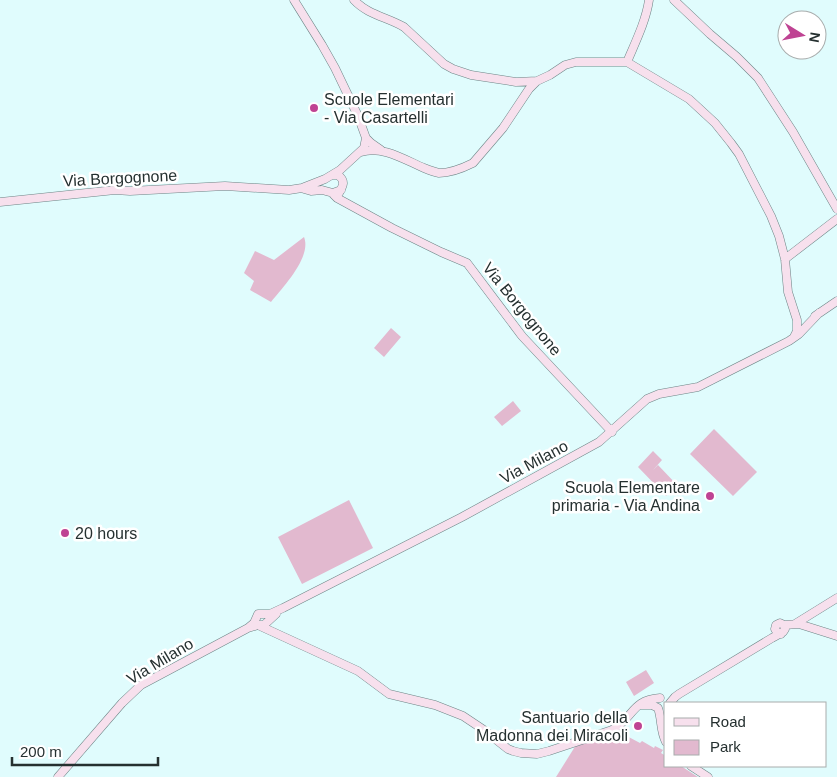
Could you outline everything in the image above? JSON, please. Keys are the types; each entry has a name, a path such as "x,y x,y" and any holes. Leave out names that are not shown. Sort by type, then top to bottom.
{"street":[{"path":"294,0 335,68 358,116 366,138 383,151 437,173 473,164 503,128 529,85 565,65 576,62 627,62 689,99 715,123 739,154 771,216 785,259 788,292 797,320 797,331 793,338"},
{"path":"354,0 369,12 404,27 444,64 453,69 471,76 529,85"},
{"path":"627,62 649,0"},
{"path":"674,0 758,78 793,132 837,208"},
{"path":"340,200 339,192 343,186 342,173 360,152 366,138"},
{"path":"360,152 372,149 383,151"},
{"name":"Via Borgognone","path":"0,202 115,190 130,191 225,186 289,190 302,188 330,176 348,164"},
{"path":"341,190 336,193 331,192 326,189 325,184 330,176 338,175 342,179"},
{"name":"Via Borgognone","path":"302,188 311,191 322,190 331,192 340,200 416,240 467,263 522,336 612,432"},
{"path":"785,259 837,219"},
{"path":"797,320 798,322 806,323 837,301"},
{"path":"828,307 837,308"},
{"name":"Via Milano","path":"58,777 122,703 144,683 262,622 283,608 462,517 599,442 647,399 659,394 698,387 793,338 804,330 819,313"},
{"path":"671,702 679,694 837,598"},
{"path":"805,627 806,617"},
{"path":"262,622 272,631 358,672 389,694 435,705 463,716 508,749 522,753 537,754 549,751 612,730 618,727 638,705 650,700 679,694"},
{"path":"795,624 837,636"},
{"path":"661,698 667,699 669,702"},
{"path":"661,698 657,702 663,709 661,725 664,738"},
{"path":"638,705 648,704 663,709"},
{"path":"693,767 708,777"}],"green space":[{"path":"304,237 304,253 300,262 289,280 271,302 250,290 254,281 244,273 255,251 274,260"},
{"path":"391,328 401,337 384,357 374,348"},
{"path":"513,401 521,411 502,426 494,417"},
{"path":"714,429 757,472 733,496 690,454"},
{"path":"653,451 662,460 653,470 658,465 678,486 666,496 638,467"},
{"path":"349,500 373,548 302,584 278,537"},
{"path":"646,670 654,683 634,696 626,682"},
{"path":"614,733 621,738 623,734 640,743 642,741 654,748 655,746 663,750 661,753 664,755 664,767 683,767 698,777 556,777 576,745"}],"place":[{"name":"Scuole Elementari - Via Casartelli","path":"314,108"},
{"name":"Scuola Elementare primaria - Via Andina","path":"710,496"},
{"name":"20 hours","path":"65,533"},
{"name":"Santuario della Madonna dei Miracoli","path":"638,726"}]}
